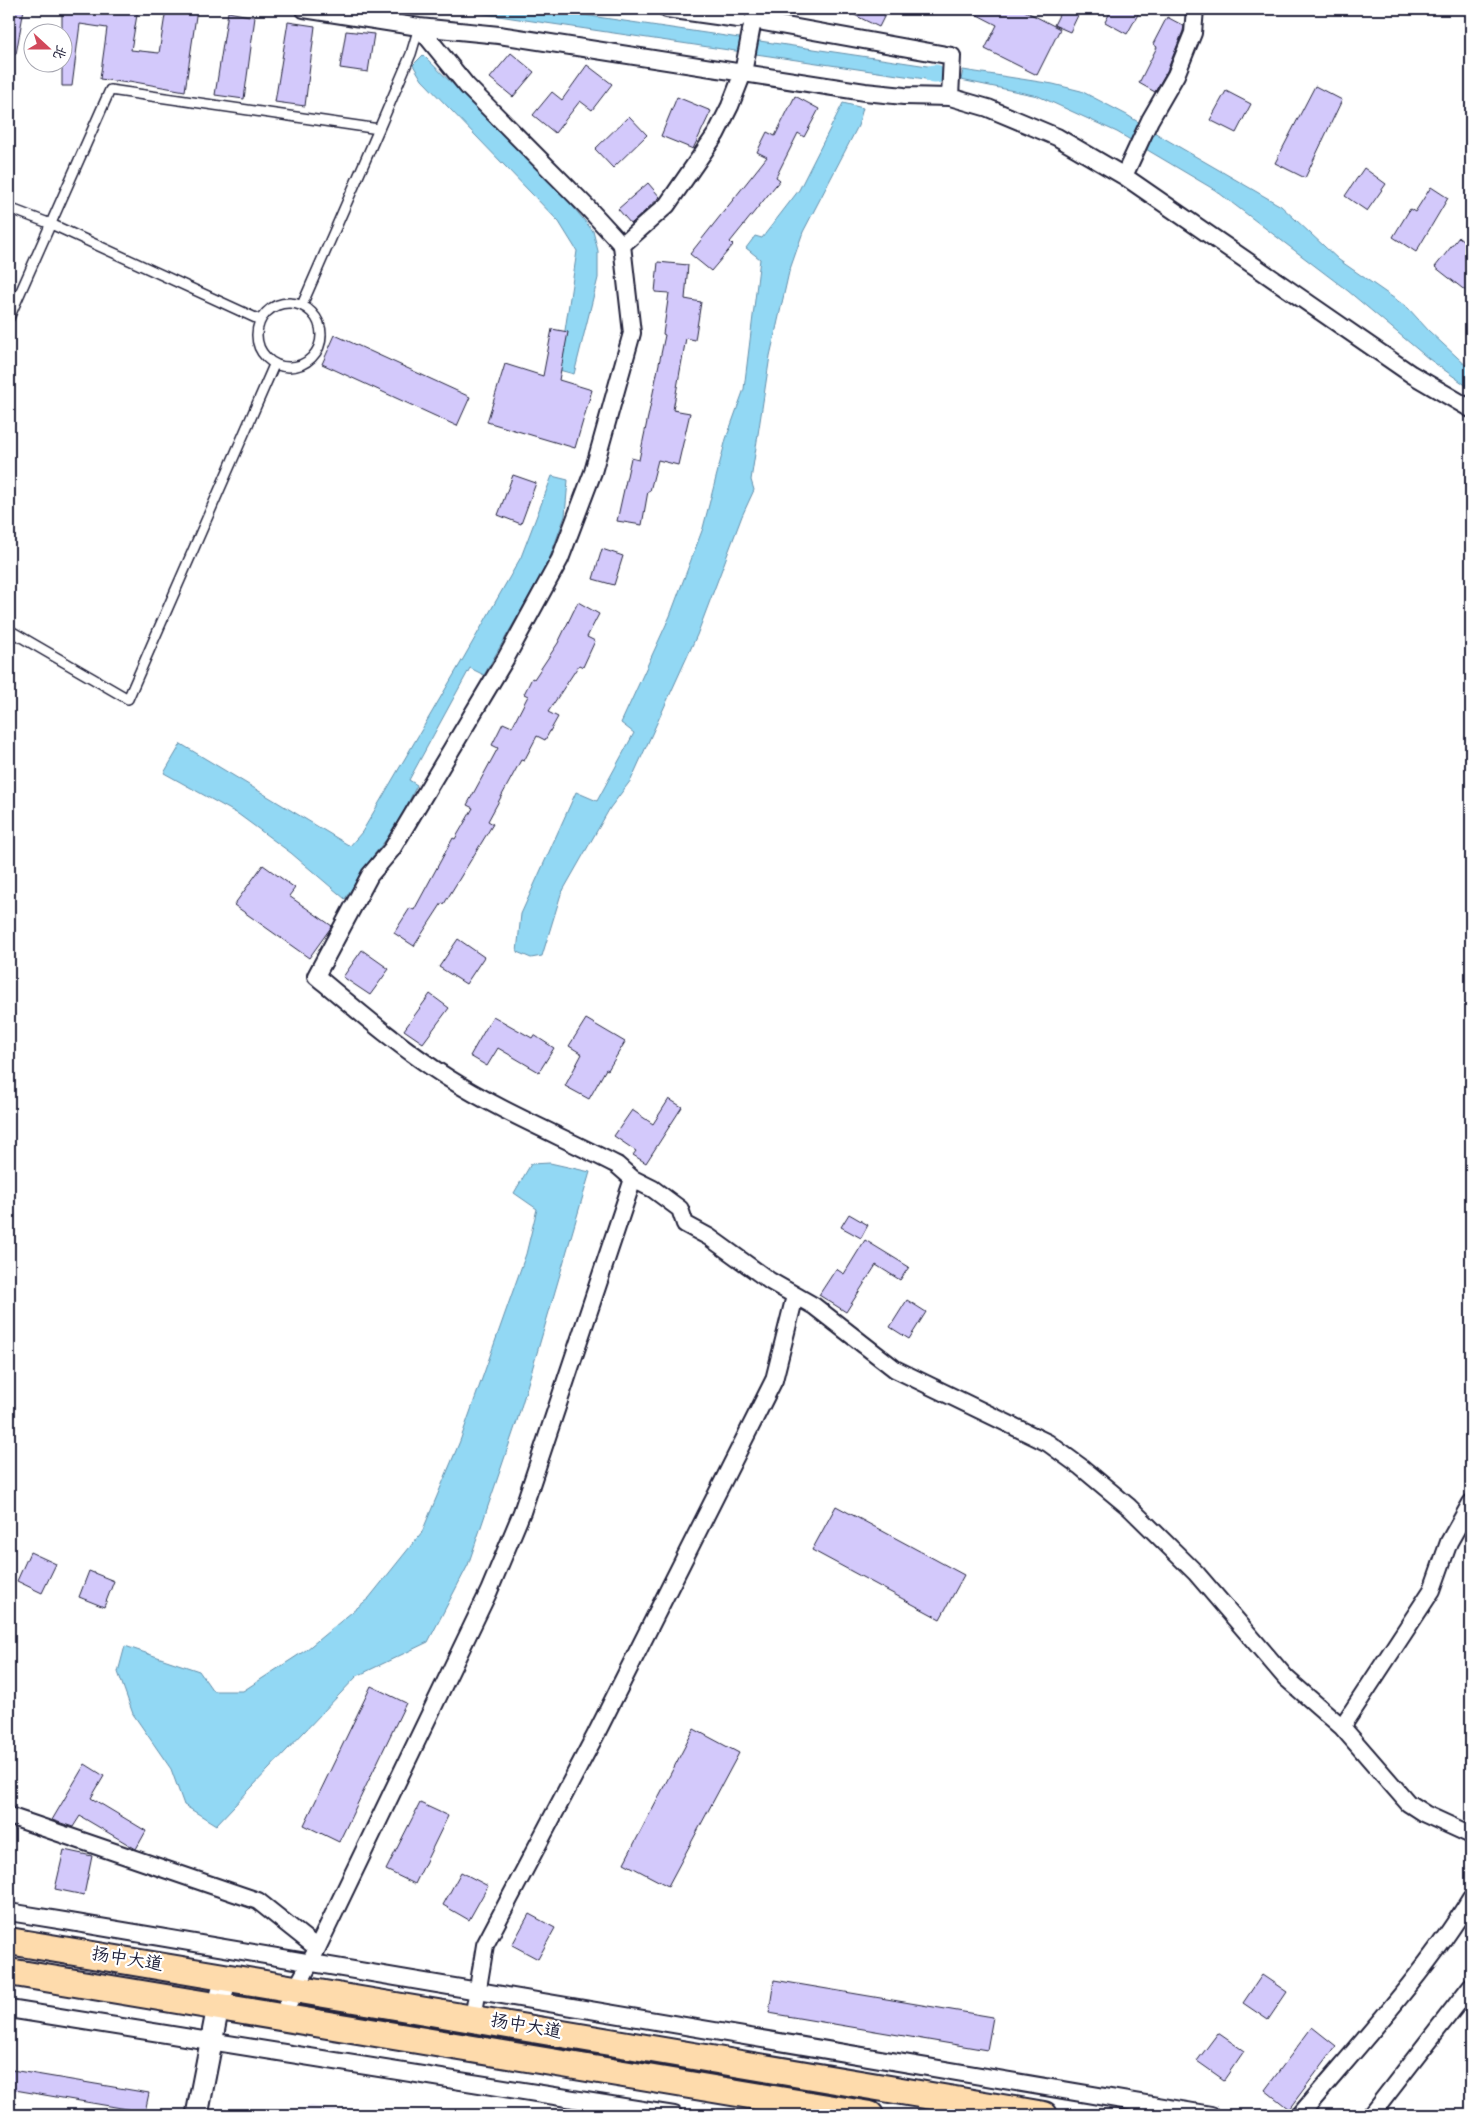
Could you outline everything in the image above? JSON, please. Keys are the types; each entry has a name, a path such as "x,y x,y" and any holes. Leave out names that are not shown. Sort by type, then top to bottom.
{"main road":[{"name":"扬中大道","path":"9,1942 295,1988 1044,2115"},
{"name":"扬中大道","path":"9,1972 870,2115"}],"street":[{"path":"304,9 419,27 499,35 744,68 865,92 904,96 950,97 988,108 1057,137 1124,176 1411,374 1469,405"},
{"path":"668,9 746,19 952,56 950,97"},
{"path":"1124,176 1150,120 1176,75 1193,33 1195,9"},
{"path":"622,245 666,205 716,134 730,106 744,68 746,19"},
{"path":"419,27 466,86 588,208 622,245 632,333 593,472 560,560 506,658 392,849 370,875 316,976 389,1038 449,1078 499,1107 617,1165 633,1179 653,1189 680,1210 685,1224 709,1237 770,1281 814,1306 895,1369 1048,1443 1081,1466 1129,1507 1196,1573 1286,1678 1342,1727 1408,1802 1425,1814 1471,1835"},
{"path":"281,2017 314,1955 489,1591 522,1512 633,1179"},
{"path":"473,2019 485,1945 594,1736 774,1380 795,1296"},
{"path":"1342,1727 1432,1590 1449,1542 1471,1503"},
{"path":"9,1816 258,1902 314,1955"},
{"path":"1300,2115 1385,2014 1454,1926 1471,1898"},
{"path":"9,1912 314,1955 477,1992 1211,2115"},
{"path":"197,2115 218,2007 226,1978"},
{"path":"1371,2115 1471,1986"},
{"path":"9,2009 211,2043 674,2115"}],"lane":[{"path":"302,306 411,54 419,27"},
{"path":"9,318 110,90 379,129"},
{"path":"9,208 51,224 260,320"},
{"path":"290,302 302,306 313,313 319,324 321,337 318,349 310,360 300,366 287,368 274,365 264,357 258,346 256,333 260,320 267,311 278,304 290,302"},
{"path":"9,630 128,699 274,365"}],"shaded area":[{"path":"307,2105 360,2115 303,2115"}],"water":[{"path":"451,9 543,9 934,67 932,80"},
{"path":"423,55 550,179 593,231 598,251 598,278 574,374 559,370 577,251 559,222 422,80 413,65"},
{"path":"963,70 1053,84 1081,91 1127,115 1281,206 1339,260 1408,308 1429,331 1471,370 1471,389 1429,359 1348,291 1215,190 1117,132 1038,96 961,80"},
{"path":"843,103 863,108 858,126 803,232 789,272 770,356 751,480 754,490 742,516 697,635 631,780 610,808 561,894 542,956 531,958 517,952 521,914 576,792 597,801 634,733 621,723 670,616 703,528 726,439 744,389 760,259 746,248 755,236 762,238 799,190"},
{"path":"552,476 568,480 565,516 547,565 484,675 470,668 409,780 417,785 396,827 373,856 345,899 291,853 238,814 164,773 181,744 350,846 362,832 521,557"},
{"path":"550,1163 590,1172 517,1421 468,1565 428,1642 357,1676 216,1825 184,1805 171,1769 133,1714 118,1672 125,1646 199,1671 213,1691 243,1691 306,1650 369,1598 422,1532 460,1441 526,1254 537,1209 514,1193 531,1164"}],"building":[{"path":"9,9 24,9 16,54 9,53"},
{"path":"62,9 138,9 131,50 159,53 166,9 197,9 185,91 129,81 128,83 100,79 107,28 80,24 72,86 62,86 62,72 72,72 72,22 62,22"},
{"path":"842,9 888,9 879,27"},
{"path":"966,9 1021,9 1060,29 1037,75 985,49 997,25"},
{"path":"1062,9 1081,9 1070,32 1054,25"},
{"path":"1112,9 1141,9 1127,34 1105,22"},
{"path":"228,12 255,17 244,99 215,95"},
{"path":"1167,17 1184,26 1167,71 1155,92 1139,83 1157,47 1153,44"},
{"path":"288,22 315,26 305,106 275,102"},
{"path":"346,31 374,34 368,72 340,68"},
{"path":"511,53 534,72 513,97 490,78"},
{"path":"587,65 612,84 592,110 580,101 555,133 533,115 552,92 562,100"},
{"path":"1315,86 1342,100 1305,178 1275,163"},
{"path":"1226,91 1251,104 1236,133 1210,120"},
{"path":"795,96 819,109 804,137 798,133 776,177 780,180 730,242 733,245 711,271 690,254 767,157 757,152 767,132 775,136"},
{"path":"677,97 711,111 693,149 661,136"},
{"path":"629,116 647,135 613,168 595,149"},
{"path":"1364,168 1386,184 1367,211 1345,196"},
{"path":"648,183 660,197 631,224 618,209"},
{"path":"1431,187 1448,198 1416,252 1393,237 1410,209 1415,212"},
{"path":"1459,237 1471,247 1471,295 1435,267"},
{"path":"658,262 688,265 685,299 701,302 695,340 686,338 673,410 690,413 678,465 658,460 650,491 648,491 642,525 617,521 631,458 639,460 665,335 663,334 669,293 655,292"},
{"path":"552,329 568,332 559,380 592,390 575,448 487,422 505,364 543,376"},
{"path":"335,335 470,397 457,426 322,364"},
{"path":"513,475 536,483 521,524 498,515"},
{"path":"602,549 623,556 614,585 593,579"},
{"path":"578,602 599,614 587,637 595,641 583,667 579,665 548,712 558,717 545,740 537,736 524,761 521,760 488,821 493,824 444,904 442,903 414,946 394,933 410,908 414,910 453,838 455,839 473,808 467,805 498,748 492,745 503,723 512,727 528,696 524,694 532,678 534,679 558,643"},
{"path":"263,865 295,888 289,896 332,926 309,958 234,905"},
{"path":"458,939 484,957 466,984 439,967"},
{"path":"362,950 389,969 370,995 343,977"},
{"path":"430,994 449,1008 423,1043 404,1030"},
{"path":"493,1016 532,1038 534,1035 554,1048 539,1072 498,1048 487,1066 470,1056"},
{"path":"586,1019 625,1042 608,1070 606,1069 589,1099 565,1086 582,1054 569,1046"},
{"path":"669,1099 682,1107 646,1163 633,1155 636,1151 614,1136 632,1110 653,1124"},
{"path":"849,1214 868,1225 861,1238 841,1227"},
{"path":"865,1240 909,1267 900,1280 876,1265 846,1312 819,1295 836,1269 844,1274"},
{"path":"907,1300 926,1312 909,1339 890,1327"},
{"path":"836,1506 964,1575 940,1619 812,1550"},
{"path":"30,1552 56,1564 42,1593 17,1581"},
{"path":"89,1571 114,1581 104,1607 79,1597"},
{"path":"371,1686 406,1703 339,1842 304,1825"},
{"path":"694,1729 739,1753 668,1886 624,1863"},
{"path":"85,1764 104,1776 91,1798 146,1831 136,1849 80,1816 73,1827 52,1820"},
{"path":"420,1803 448,1816 415,1884 386,1870"},
{"path":"64,1850 92,1856 84,1895 55,1889"},
{"path":"461,1872 488,1886 469,1920 443,1905"},
{"path":"529,1914 555,1928 538,1959 512,1945"},
{"path":"1262,1975 1287,1992 1268,2020 1243,2003"},
{"path":"774,1980 993,2017 987,2050 769,2013"},
{"path":"1312,2027 1336,2046 1289,2109 1265,2090"},
{"path":"1218,2033 1244,2051 1224,2080 1197,2061"},
{"path":"12,2070 149,2093 145,2112 9,2089"}]}
